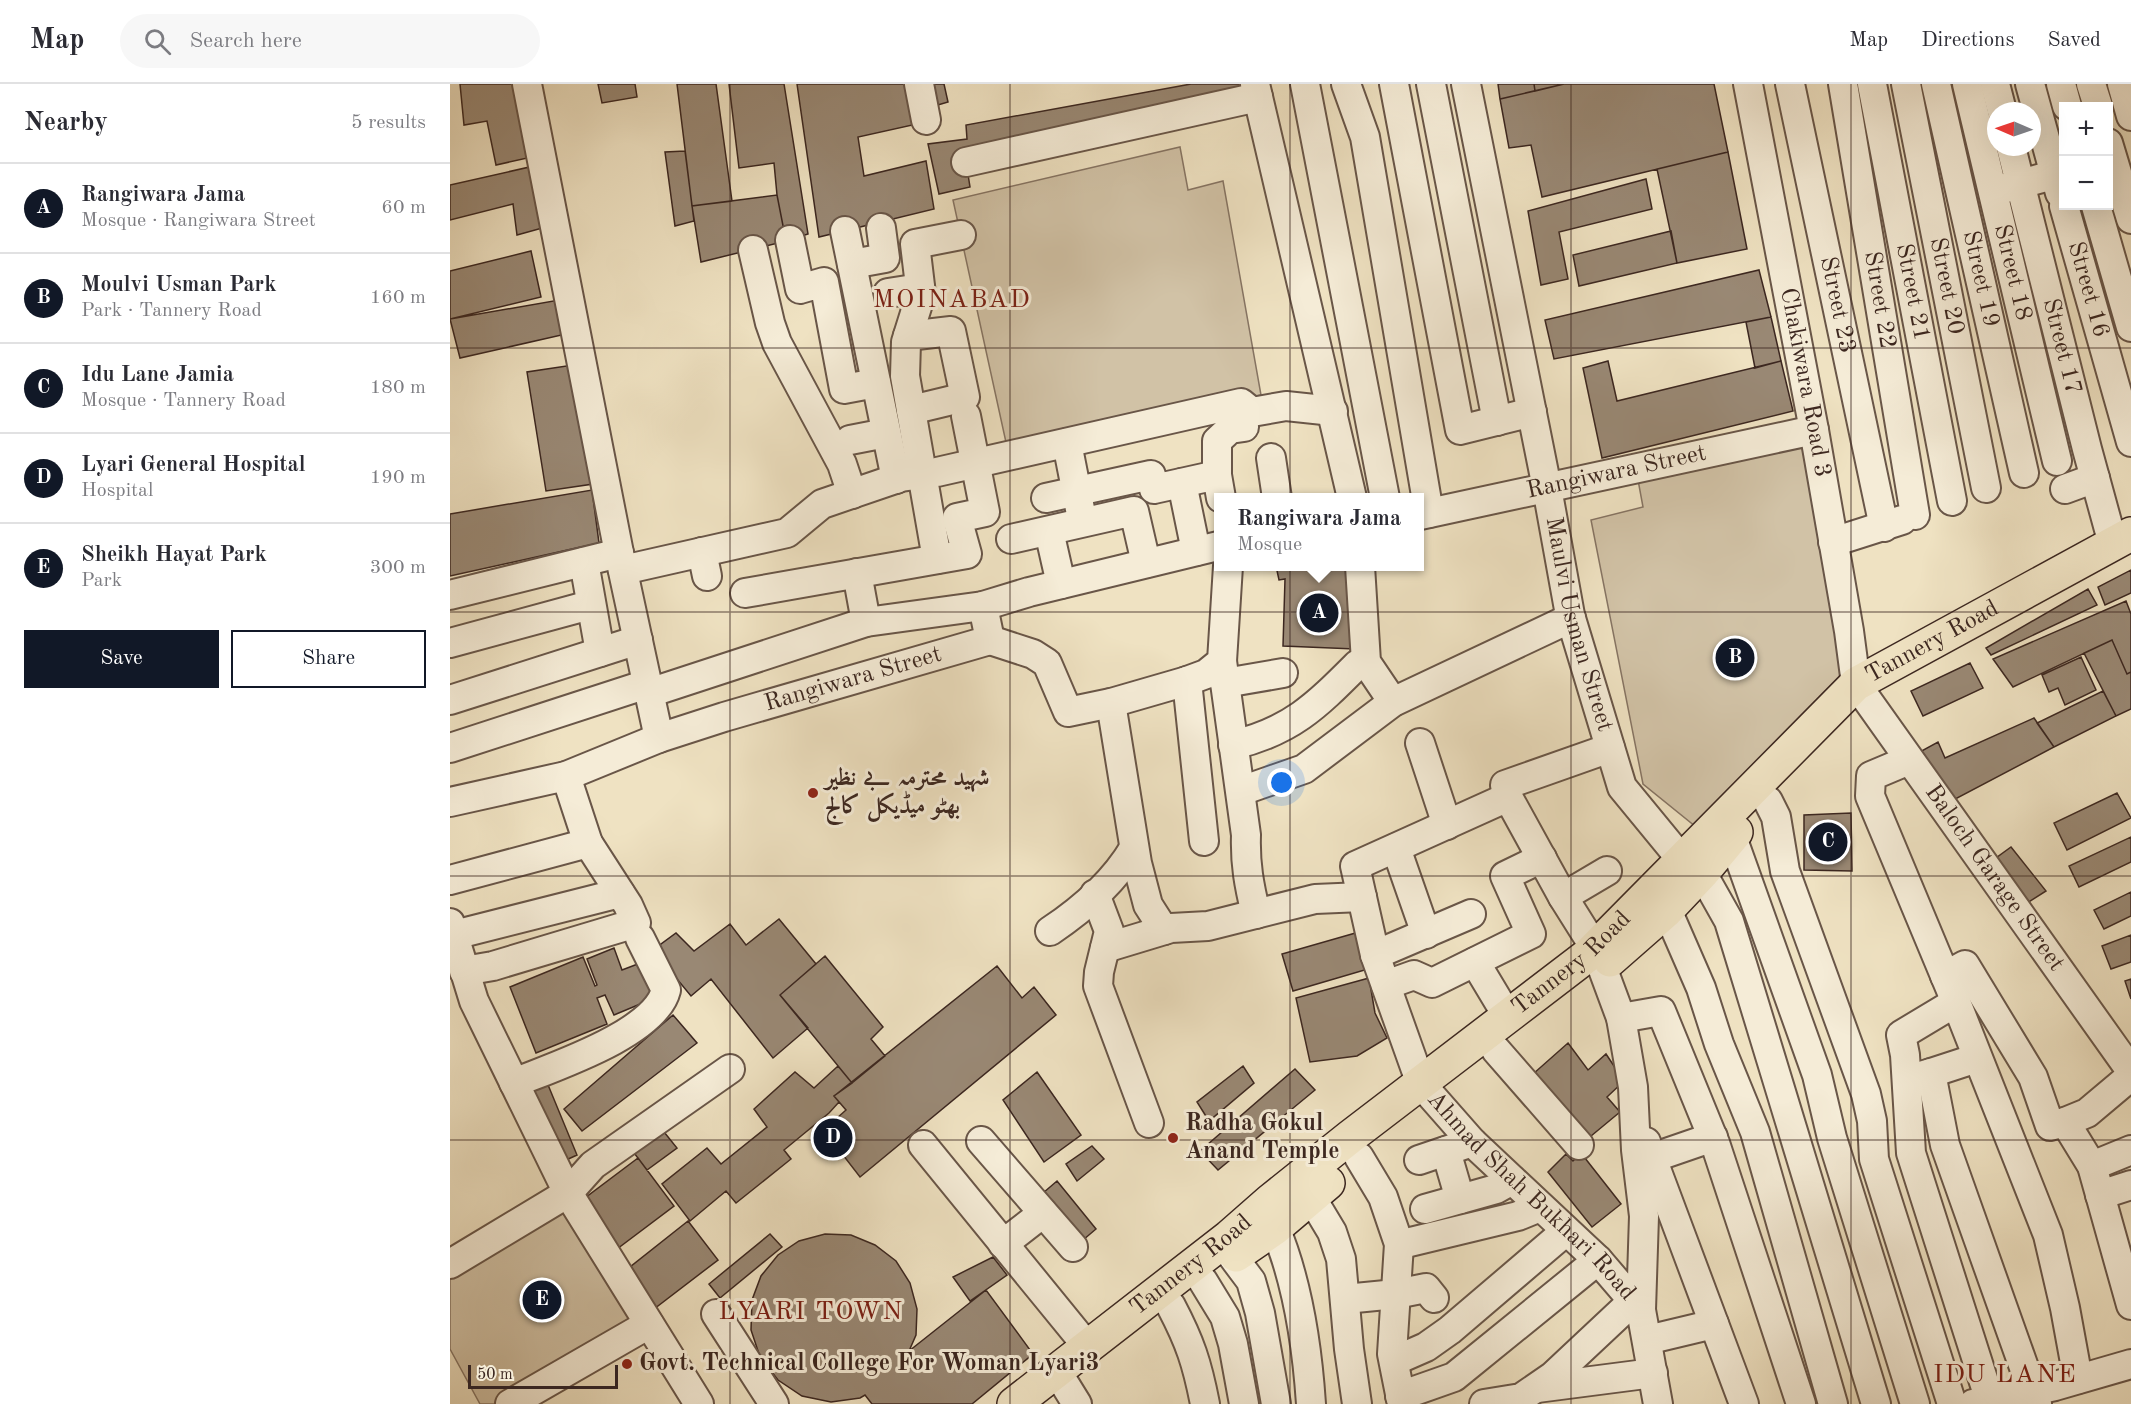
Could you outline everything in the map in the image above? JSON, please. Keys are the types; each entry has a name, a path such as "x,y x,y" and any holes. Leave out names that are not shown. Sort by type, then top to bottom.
{"main road":[{"name":"Tannery Road","path":"1063,1392 1087,1346 1229,1237 1350,1137 1496,1050 1599,957 1862,693 2125,543"},
{"name":"Tannery Road","path":"1014,1404 1063,1392 1233,1257 1275,1228 1359,1157 1426,1091 1509,1017 1667,909 1692,866 1732,837 1768,801 1862,693"}],"street":[{"path":"527,84 621,562 659,738"},
{"path":"919,84 926,120"},
{"path":"1305,84 1384,493"},
{"path":"1346,84 1365,137 1421,493"},
{"path":"1394,84 1460,430 1532,412"},
{"path":"1431,84 1497,421"},
{"name":"Maulvi Usman Street","path":"1466,84 1571,618 1622,787 1692,866 1729,921 1876,1404"},
{"path":"1749,87 1783,84"},
{"name":"Street 23","path":"1790,84 1884,526"},
{"name":"Street 22","path":"1844,84 1915,515"},
{"name":"Street 21","path":"1872,84 1952,501"},
{"name":"Street 20","path":"1906,84 1986,488"},
{"name":"Street 19","path":"1936,84 2024,473"},
{"name":"Street 18","path":"1967,84 2057,461"},
{"path":"1995,84 2000,102"},
{"name":"Street 16","path":"2030,84 2059,173"},
{"path":"2061,84 2066,102"},
{"path":"2091,84 2097,102"},
{"path":"2122,84 2131,116"},
{"name":"Chakiwara Road 3","path":"1749,87 1862,693"},
{"path":"966,162 1257,90 1351,493"},
{"name":"Street 17","path":"2013,156 2095,478 2125,543"},
{"path":"2116,162 2131,219"},
{"path":"1820,227 1866,218 1897,217 1931,212 1962,200 2059,173"},
{"name":"Street 16","path":"2066,210 2131,442"},
{"path":"2097,210 2131,327"},
{"path":"852,264 885,258 881,228"},
{"path":"845,231 886,433 908,477 937,559"},
{"path":"908,477 911,410 905,376 907,339 921,294 915,244 961,235"},
{"path":"790,240 800,289 824,282 844,389 876,384"},
{"path":"753,249 777,343 842,464 852,494"},
{"path":"1385,256 1465,256 1499,250"},
{"path":"888,293 920,288"},
{"path":"839,359 870,352 907,339 951,331 964,398 911,410"},
{"path":"450,595 584,562 705,564 787,533 822,504 908,477 975,464 1241,403 1252,412 1286,406 1333,411"},
{"path":"746,593 967,554 957,518 985,512 966,416"},
{"path":"1046,498 1151,475 1154,489 1182,483 1219,486 1217,441 1230,429 1244,427"},
{"name":"Rangiwara Street","path":"1424,514 1814,430"},
{"path":"850,440 886,433"},
{"path":"1339,441 1373,435"},
{"path":"1067,442 1083,522"},
{"path":"1833,542 1915,515 2087,449"},
{"path":"1271,458 1276,493"},
{"path":"2065,489 2095,478"},
{"path":"450,748 866,622 983,606 1207,548 1182,483"},
{"path":"1011,539 1134,511 1146,564"},
{"path":"1048,531 1061,584"},
{"path":"584,562 600,652"},
{"path":"1228,571 1223,672 1246,834 1245,863 1256,914"},
{"path":"1360,571 1366,662 1393,702"},
{"path":"857,573 866,622"},
{"path":"450,643 590,605"},
{"path":"983,606 990,640 1033,654 1047,663 1068,712 1111,704 1206,674 1283,673"},
{"path":"1241,791 1304,769 1393,702 1571,618"},
{"path":"450,700 638,640"},
{"name":"Rangiwara Street","path":"450,802 566,776 659,738 724,717 990,640"},
{"path":"1233,745 1256,740 1283,729 1319,703 1358,664 1366,662"},
{"path":"1187,681 1204,841"},
{"name":"Baloch Garage Street","path":"1862,693 2131,1073"},
{"path":"1111,704 1134,848 1148,905 1164,930"},
{"path":"1420,743 1448,825"},
{"path":"1426,1091 1375,955 1355,866 1508,797 1505,785 1610,748"},
{"path":"1909,760 1871,776 1870,796 1956,1002 2048,1235 2065,1308 2070,1389"},
{"path":"461,986 493,966 636,923 628,905 588,843 566,776"},
{"name":"Ahmad Shah Bukhari Road","path":"1508,797 1599,957 1621,1018 1633,1087 1636,1150 1644,1216 1637,1305 1647,1340 1658,1404"},
{"path":"1768,801 1776,817 1785,871 1869,1106 1874,1159 1952,1404"},
{"path":"1732,837 1817,1075 1867,1252 1915,1404"},
{"path":"450,880 588,843"},
{"path":"1050,931 1078,912 1123,867 1134,848"},
{"path":"1396,848 1426,934"},
{"path":"1386,985 1414,975 1432,983 1531,934 1505,876 1542,858"},
{"path":"1563,897 1607,871"},
{"path":"620,893 452,929 461,986 474,1001 568,1193 699,1404"},
{"path":"1095,894 1109,931 1098,986 1149,1123"},
{"path":"1105,948 1171,928 1208,926 1315,899 1362,897"},
{"path":"1667,909 1701,988 1719,1044 1752,1125 1833,1404"},
{"path":"1375,955 1471,915"},
{"path":"514,1083 620,1038 652,1012 664,998 666,990 640,938"},
{"path":"1475,962 1509,1017"},
{"path":"1945,976 1965,965 2033,1077 2050,1126 2087,1113 2131,1073"},
{"path":"1956,1002 1901,1035 1905,1055 1915,1082 1945,1145 2035,1397"},
{"path":"1621,1018 1662,1011 1713,1137 1801,1404"},
{"path":"1496,1050 1579,1145"},
{"path":"1828,1120 1869,1106 1915,1082 1977,1058"},
{"path":"450,1264 568,1193 593,1165 730,1069"},
{"path":"1915,1082 1911,1154 1985,1403 2035,1397 2070,1389 2131,1364"},
{"name":"Ahmad Shah Bukhari Road","path":"1426,1091 1459,1146 1512,1180 1598,1260 1637,1305"},
{"path":"1634,1110 1744,1404"},
{"path":"1752,1125 1789,1115"},
{"path":"2065,1122 2092,1166 2131,1305"},
{"path":"1652,1158 1713,1137"},
{"path":"981,1141 1073,1247"},
{"path":"922,1145 1087,1346"},
{"path":"1419,1160 1459,1146 1460,1199"},
{"path":"2092,1166 2131,1150"},
{"path":"1359,1157 1383,1197 1399,1244 1392,1354 1401,1400 1454,1377 1598,1260"},
{"path":"1425,1209 1496,1189 1512,1180"},
{"path":"2100,1195 2131,1185"},
{"path":"1311,1197 1332,1232 1341,1259 1357,1404"},
{"path":"1406,1243 1518,1216 1540,1207"},
{"path":"1003,1244 1043,1212"},
{"path":"1275,1228 1287,1256 1299,1305 1310,1391 1352,1373"},
{"path":"1394,1361 1426,1347 1450,1330 1566,1231"},
{"path":"1833,1261 1867,1252"},
{"path":"1233,1257 1251,1281 1260,1312 1276,1404"},
{"path":"1203,1281 1225,1317 1233,1344 1244,1404"},
{"path":"1345,1299 1396,1294 1426,1288 1434,1298"},
{"path":"1484,1404 1521,1398 1535,1389 1637,1305"},
{"path":"1171,1306 1188,1337 1198,1365 1205,1404"},
{"path":"716,1314 774,1404"},
{"path":"1647,1340 1714,1323"},
{"path":"510,1404 649,1324"},
{"path":"1535,1389 1653,1373"}],"shaded area":[{"path":"1180,147 1188,190 1223,181 1261,395 1009,456 953,200"},
{"path":"1814,430 1856,684 1706,835 1643,784 1591,520 1643,507 1636,469"},
{"path":"568,1193 649,1324 510,1404 480,1404 450,1349 450,1264"}],"building":[{"path":"460,84 517,84 532,157 496,165 487,121 464,125"},
{"path":"598,84 635,84 637,97 602,103"},
{"path":"677,84 716,84 732,201 692,206"},
{"path":"729,84 784,84 808,234 786,241 777,195 774,163 739,168"},
{"path":"797,84 908,84 917,124 858,137 864,176 926,161 934,209 819,237"},
{"path":"926,84 944,84 948,102 931,107"},
{"path":"1191,84 1243,84 1244,92 966,162 970,187 939,194 928,144 967,139 966,125"},
{"path":"1498,84 1534,84 1535,91 1500,99"},
{"path":"1534,84 1564,84 1535,91"},
{"path":"1564,84 1714,84 1728,152 1542,197 1531,145 1509,148 1500,99"},
{"path":"685,151 694,221 675,226 665,152"},
{"path":"1728,152 1747,249 1677,263 1657,169"},
{"path":"534,166 546,227 517,235 513,204 450,220 450,185"},
{"path":"1646,179 1652,209 1559,232 1568,279 1541,285 1528,211"},
{"path":"777,195 786,241 701,262 692,206"},
{"path":"1671,231 1677,263 1579,286 1573,255"},
{"path":"531,251 541,297 450,319 450,271"},
{"path":"1759,270 1771,317 1554,359 1545,320"},
{"path":"559,300 566,334 460,358 450,319"},
{"path":"1771,317 1781,361 1755,368 1746,322"},
{"path":"1608,361 1617,401 1781,361 1793,411 1602,458 1583,368"},
{"path":"573,365 593,484 546,491 527,372"},
{"path":"592,490 599,543 450,576 450,514"},
{"path":"2131,570 2131,593 2105,605 2098,587"},
{"path":"1277,571 1352,571 1355,649 1283,646 1285,579 1279,580"},
{"path":"2088,589 2097,605 1991,655 1986,648"},
{"path":"2126,601 2131,614 2131,672 2127,674 2112,640 2013,687 1993,659"},
{"path":"2112,640 2127,674 2131,672 2131,709 2116,716 2084,653"},
{"path":"2081,657 2096,690 2065,705 2058,688 2049,692 2042,675"},
{"path":"1970,663 1983,688 1923,716 1911,691"},
{"path":"2103,691 2116,716 2054,747 2037,723"},
{"path":"2034,718 2054,747 1942,806 1916,754 1938,742 1945,758"},
{"path":"2117,793 2131,818 2067,850 2054,823"},
{"path":"1851,813 1852,871 1804,870 1804,815"},
{"path":"2131,837 2131,862 2079,887 2069,866"},
{"path":"2011,847 2046,891 2016,910 1985,866"},
{"path":"2131,892 2131,916 2104,929 2094,910"},
{"path":"779,919 816,964 780,995 808,1028 773,1058 711,979 691,996 653,950 676,933 694,951 730,924 746,945"},
{"path":"1359,932 1368,969 1293,991 1282,954"},
{"path":"2131,935 2131,962 2111,969 2102,946"},
{"path":"614,948 622,970 643,962 657,997 614,1015 605,995 597,998 607,1024 536,1053 510,987 583,957 595,986 597,985 587,959"},
{"path":"825,956 883,1027 871,1039 885,1056 852,1083 780,995"},
{"path":"997,966 1022,998 1034,987 1056,1015 860,1177 829,1137 843,1126 837,1118 846,1110 834,1096"},
{"path":"1369,978 1375,1013 1387,1038 1357,1056 1310,1062 1296,998"},
{"path":"2131,979 2131,999 2125,981"},
{"path":"673,1015 697,1043 582,1131 564,1109"},
{"path":"1568,1043 1588,1070 1606,1054 1624,1081 1607,1097 1620,1112 1585,1141 1533,1074"},
{"path":"838,1066 852,1083 834,1096 839,1102 829,1113 784,1150 791,1159 736,1203 726,1191 690,1221 662,1184 707,1148 721,1164 767,1127 754,1109 795,1072 814,1088"},
{"path":"1243,1066 1254,1083 1209,1121 1197,1102"},
{"path":"1295,1069 1315,1090 1218,1170 1200,1151"},
{"path":"1037,1072 1081,1135 1044,1162 1003,1100"},
{"path":"546,1080 577,1155 564,1161 532,1086"},
{"path":"660,1127 677,1148 647,1170 631,1149"},
{"path":"1092,1146 1104,1159 1077,1181 1066,1164"},
{"path":"1581,1153 1621,1204 1592,1227 1548,1172 1566,1154 1573,1161"},
{"path":"638,1158 674,1206 613,1252 577,1204"},
{"path":"1057,1181 1096,1229 1083,1240 1043,1193"},
{"path":"688,1221 718,1260 654,1309 625,1271"},
{"path":"770,1234 782,1247 720,1298 709,1284"},
{"path":"825,1234 851,1235 875,1245 896,1261 910,1283 917,1309 916,1335 909,1351 986,1290 1033,1354 972,1404 872,1404 865,1395 860,1398 831,1402 802,1396 778,1380 760,1357 751,1330 752,1300 761,1276 778,1255 799,1241"},
{"path":"993,1257 1007,1275 970,1301 953,1277"}],"place":[{"name":"Rangiwara Jama","path":"1319,613"},
{"name":"Moulvi Usman Park","path":"1735,658"},
{"name":"شہید محترمہ بے نظیر بھٹو میڈیکل کالج","path":"813,793"},
{"name":"Idu Lane Jamia","path":"1828,842"},
{"name":"Lyari General Hospital","path":"833,1138"},
{"name":"Radha Gokul Anand Temple","path":"1173,1138"},
{"name":"Sheikh Hayat Park","path":"542,1300"},
{"name":"Govt. Technical College For Woman Lyari3","path":"627,1364"}],"district":[{"name":"MOINABAD","path":"952,300"},
{"name":"LYARI TOWN","path":"811,1312"},
{"name":"IDU LANE","path":"2005,1375"}]}
